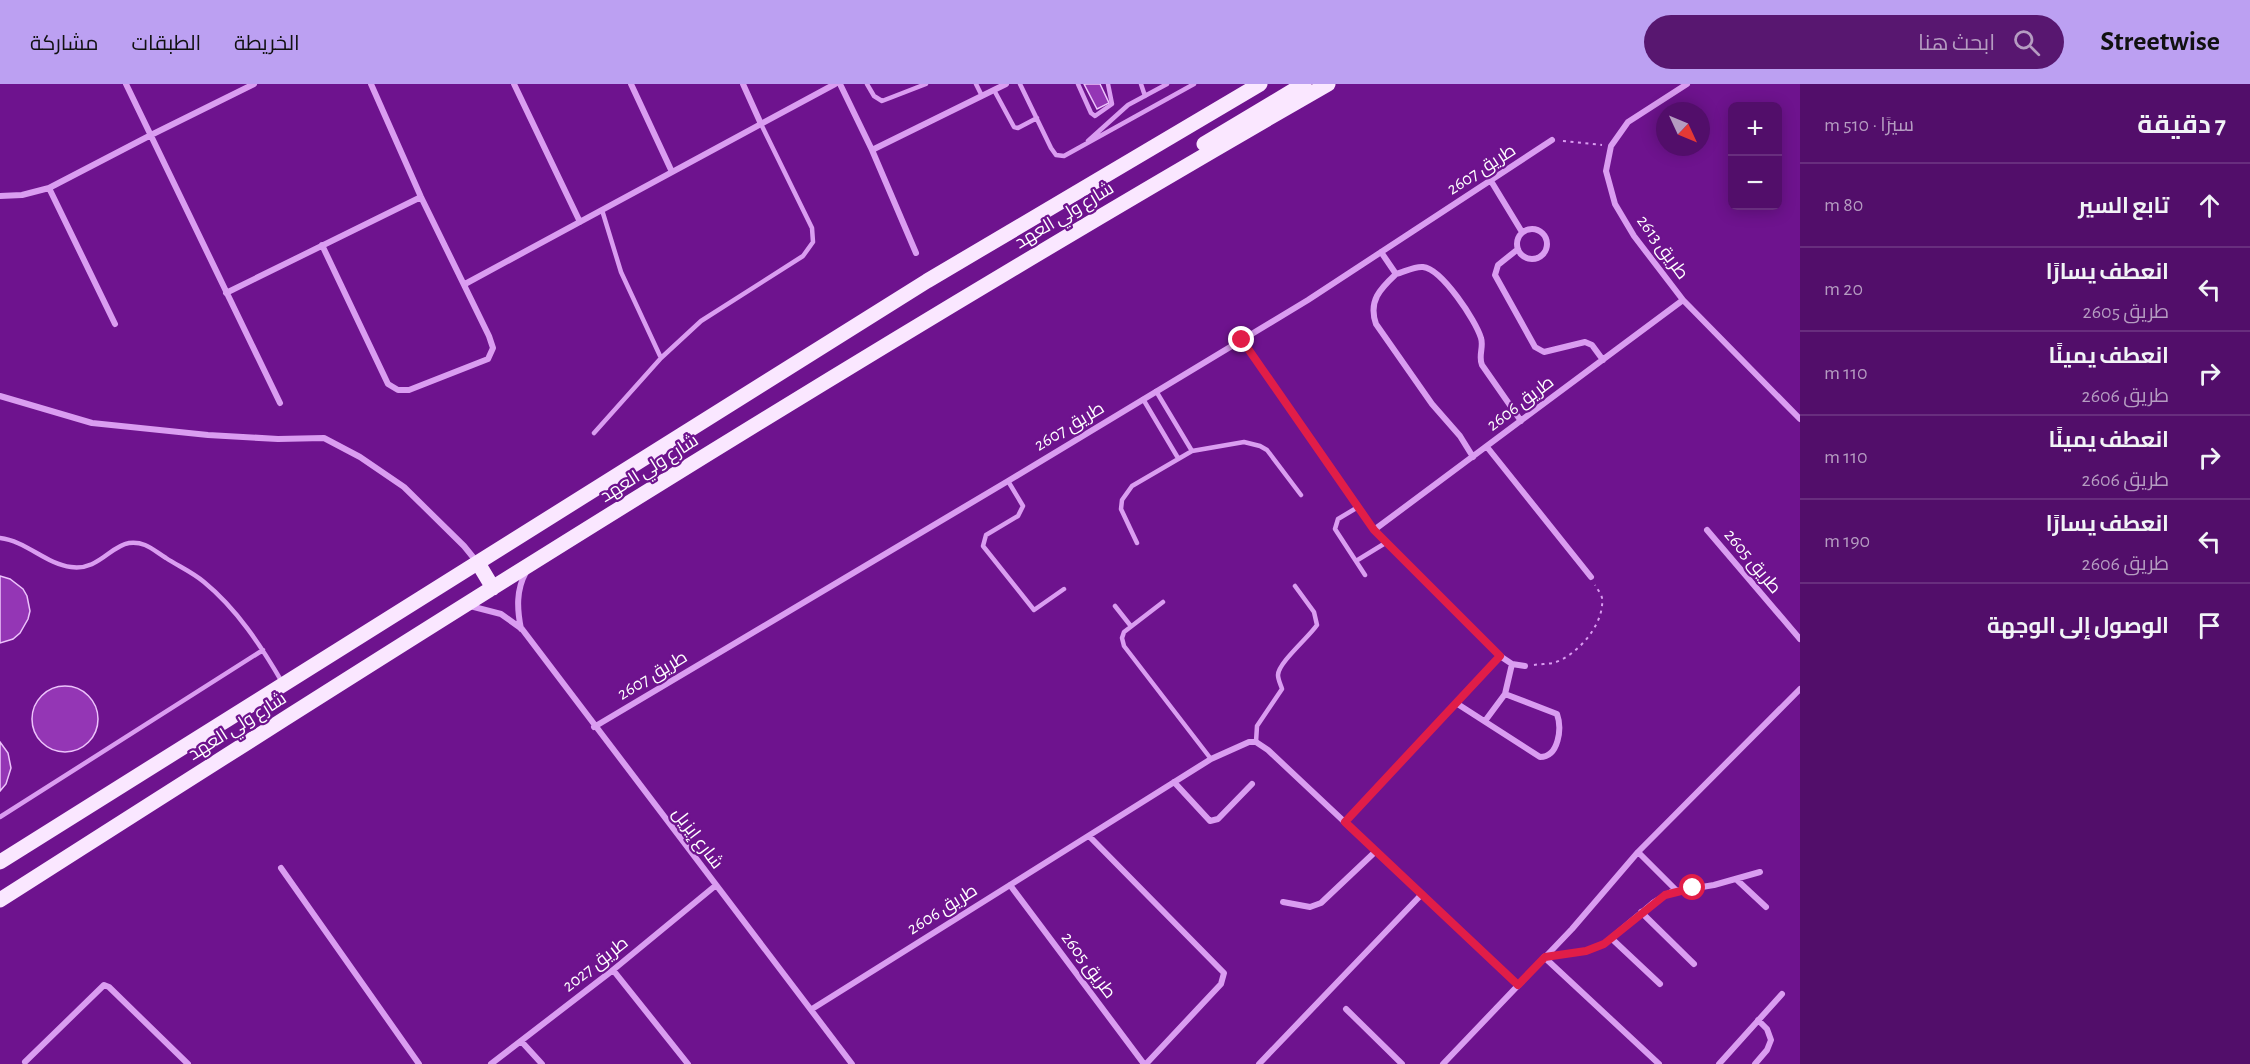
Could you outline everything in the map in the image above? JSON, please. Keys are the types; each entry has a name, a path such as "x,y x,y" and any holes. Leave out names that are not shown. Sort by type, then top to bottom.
{"main road":[{"name":"شارع ولي العهد","path":"0,862 927,281 1259,84"},
{"path":"1117,207 1151,176 1304,84"},
{"name":"شارع ولي العهد","path":"0,900 493,588 908,330 1328,84"},
{"path":"478,563 493,588"}],"street":[{"path":"126,84 280,403"},
{"path":"0,196 22,195 49,188 254,84"},
{"path":"322,245 388,384 398,390 409,390 488,358 493,348 489,336 421,197 371,84"},
{"path":"514,84 580,222"},
{"path":"631,84 672,172"},
{"path":"743,84 761,124"},
{"path":"465,284 835,84"},
{"path":"840,84 872,150 916,253"},
{"path":"872,150 1006,84"},
{"name":"طريق 2613","path":"1688,84 1628,122 1611,146 1606,171 1615,204 1634,236 1683,300 1800,419"},
{"name":"طريق 2607","path":"594,727 1008,482 1242,340 1552,140"},
{"path":"1491,180 1522,232"},
{"path":"49,188 115,324"},
{"path":"226,293 421,197"},
{"path":"1536,229 1542,232 1548,244 1541,257 1527,259 1518,249 1517,243 1522,232 1536,229"},
{"path":"1518,249 1498,265 1495,275 1535,347 1544,352 1585,342 1592,345 1602,360"},
{"path":"1381,252 1396,274"},
{"path":"1473,457 1460,436 1432,404 1376,324 1371,312 1374,300 1384,285 1396,274 1422,267 1440,276 1479,332 1482,342 1479,359 1482,365 1521,421"},
{"name":"طريق 2606","path":"1374,530 1683,300"},
{"path":"1242,340 1374,530 1500,656 1512,664 1525,666"},
{"path":"0,396 92,423 208,435 278,439 324,438 360,457 404,487 464,546 478,563"},
{"path":"1486,447 1590,577"},
{"name":"طريق 2605","path":"1707,530 1800,639"},
{"name":"شارع إيزيل","path":"522,629 518,613 518,594 528,567"},
{"name":"شارع إيزيل","path":"466,606 492,611 522,629 594,727 852,1064"},
{"path":"1345,822 1500,656"},
{"path":"1485,722 1505,694 1512,664"},
{"path":"1443,1064 1572,929 1638,852 1800,689"},
{"path":"1456,703 1540,757 1547,757 1557,743 1557,714 1505,694"},
{"name":"طريق 2606","path":"812,1009 1211,759 1249,741 1256,742"},
{"path":"1256,742 1269,750 1518,985"},
{"path":"1174,782 1210,821 1218,819 1252,784"},
{"path":"1089,836 1224,973 1221,984 1145,1064"},
{"path":"1283,902 1310,907 1321,903 1376,851"},
{"path":"1638,852 1677,891"},
{"path":"281,868 419,1064"},
{"path":"1545,957 1586,951 1604,944 1665,895 1760,872"},
{"path":"1736,879 1766,907"},
{"name":"طريق 2605","path":"1010,885 1145,1064"},
{"name":"طريق 2027","path":"491,1064 613,970 715,886"},
{"path":"1259,1064 1422,894"},
{"path":"1641,912 1694,964"},
{"path":"1611,938 1660,984"},
{"path":"1545,957 1659,1064"},
{"path":"613,970 688,1064"},
{"path":"25,1062 104,985 109,987 188,1064"},
{"path":"1719,1064 1782,994"},
{"path":"1346,1010 1402,1064"},
{"path":"1755,1064 1772,1040 1767,1029 1758,1020"},
{"path":"521,1041 542,1064"}],"lane":[{"path":"867,84 874,96 882,101 926,84"},
{"path":"976,84 982,96"},
{"path":"1020,84 1056,154 1064,156 1194,84"},
{"path":"1078,84 1091,113 1095,116 1112,104 1113,98 1108,84"},
{"path":"1141,84 1145,96"},
{"path":"1082,147 1122,110 1167,84"},
{"path":"994,90 1014,127 1018,128 1037,118"},
{"path":"594,433 661,358 701,321 803,256 813,242 812,228 761,124"},
{"path":"602,210 621,272 661,358"},
{"path":"1156,391 1192,451"},
{"path":"1143,399 1178,458"},
{"path":"1137,543 1123,518 1121,509 1126,492 1132,486 1192,451 1244,442 1260,446 1273,456 1301,495"},
{"path":"1008,482 1023,506 1022,511 1018,516 986,535 983,546 1034,610 1064,589"},
{"path":"1358,507 1338,519 1335,529 1365,575"},
{"path":"0,538 21,544 70,567 85,567 127,543 146,544 204,582 230,607 263,650 284,685"},
{"path":"1356,561 1387,543"},
{"path":"1256,742 1257,726 1282,689 1278,677 1280,666 1317,625 1314,612 1295,586"},
{"path":"1163,602 1130,625 1122,638 1124,646 1211,759"},
{"path":"1115,606 1130,625"},
{"path":"0,817 263,650"}],"path":[{"path":"1552,140 1611,146"},
{"path":"1525,666 1554,662 1571,653 1588,637 1600,615 1602,596 1590,577"}],"building":[{"path":"1084,84 1100,84 1109,103 1097,109"},
{"path":"0,576 10,579 23,589 30,611 20,633 13,639 0,643"},
{"path":"58,686 72,686 84,691 93,700 98,719 96,732 89,743 72,752 58,752 46,747 37,738 32,726 32,712 37,700 46,691"},
{"path":"0,742 8,753 11,768 6,784 0,791"}],"route":[{"path":"1242,340 1374,530 1500,656 1345,822 1518,985 1545,957 1596,948 1665,895 1693,888"}]}
